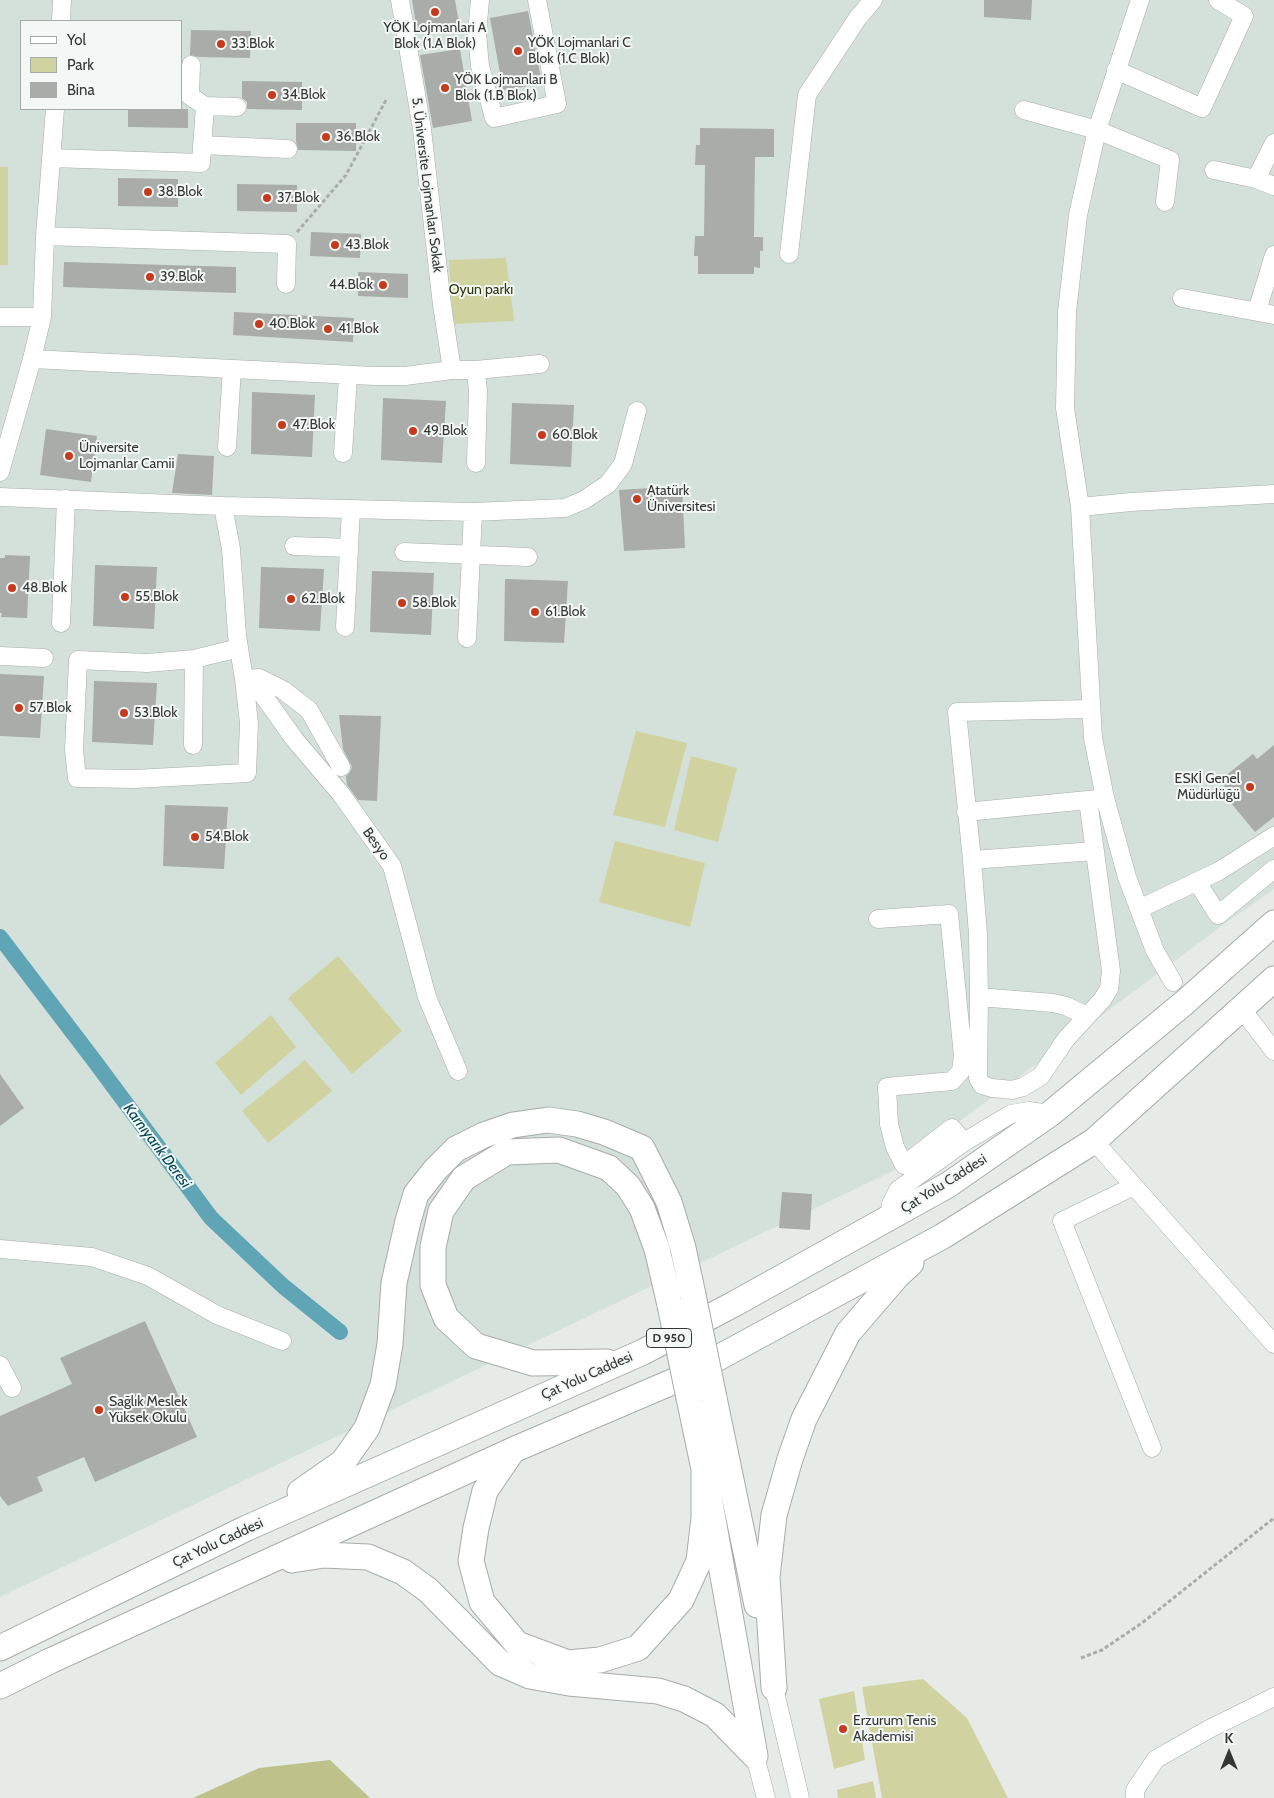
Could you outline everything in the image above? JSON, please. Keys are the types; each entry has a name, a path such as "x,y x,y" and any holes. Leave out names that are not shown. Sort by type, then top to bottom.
{"highway":[{"name":"Çat Yolu Caddesi","path":"0,1648 247,1528 643,1352 734,1304 948,1185 1050,1114 1184,1003 1274,923"},
{"path":"0,1686 50,1661 513,1450 679,1379 943,1236 1094,1141 1274,979"},
{"path":"247,1528 343,1462 367,1428 383,1385 390,1344 394,1283 408,1221 416,1194 435,1170 456,1149 484,1135 513,1125 548,1120 577,1124 604,1132 642,1148 669,1202 684,1248 774,1688"},
{"path":"617,1362 533,1363 476,1346 446,1318 433,1286 433,1247 441,1211 464,1178 506,1152 559,1150 609,1168 628,1186 642,1208 657,1249 704,1469 755,1756"},
{"path":"774,1688 767,1577 774,1515 804,1419 848,1333 897,1276 943,1236"},
{"path":"513,1450 485,1491 476,1528 471,1561 482,1602 517,1644 568,1663 600,1660 638,1648 682,1600 699,1562 704,1518 704,1469"},
{"path":"260,1566 324,1555 368,1557 403,1572 428,1590 500,1664 530,1676 569,1683 658,1692 684,1699 715,1715 755,1756"}],"street":[{"path":"61,20 62,0"},
{"name":"5. Üniversite Lojmanları Sokak","path":"400,0 422,129 442,305 452,370"},
{"path":"480,0 477,34 480,66 494,118 557,104 537,0"},
{"path":"790,254 807,95 857,19 873,0"},
{"path":"1091,709 957,712 978,934 980,997 978,1078 982,1085 992,1088 1012,1090 1032,1082 1040,1076 1066,1039 1106,994 1111,980 1095,852 1096,799 1080,507 1065,408 1067,312 1078,215 1097,130 1140,0"},
{"path":"1116,70 1202,108 1244,16 1218,0"},
{"path":"191,65 190,96 205,106 236,107"},
{"path":"52,158 202,163 205,106"},
{"path":"0,472 42,317 44,236 55,110"},
{"path":"1024,110 1097,130 1170,160 1165,202"},
{"path":"1256,179 1274,144"},
{"path":"202,145 288,149"},
{"path":"1214,170 1256,179 1274,186"},
{"path":"44,236 287,244 286,284"},
{"path":"1182,298 1266,313 1274,255"},
{"path":"0,317 42,317"},
{"path":"32,359 232,368 348,376 405,376 452,370 476,370 540,364"},
{"path":"227,447 232,368"},
{"path":"476,370 478,391 476,463"},
{"path":"343,453 348,376"},
{"path":"0,497 223,506 473,512 565,508 584,500 608,484 623,464 637,411"},
{"path":"1080,507 1131,502 1274,494"},
{"path":"61,623 66,499"},
{"path":"223,506 231,549 239,648 249,723 247,774 134,779 77,778 74,750 78,660 147,663 194,659 239,648"},
{"path":"345,627 351,509"},
{"path":"467,638 473,512"},
{"path":"294,546 349,548"},
{"path":"404,552 528,557"},
{"path":"0,656 44,658"},
{"path":"193,745 194,659"},
{"path":"244,679 259,678 283,690 309,710 341,767"},
{"name":"Besyo","path":"244,679 260,691 295,740 340,794 392,866 427,997 458,1071"},
{"path":"966,812 1096,799"},
{"path":"1096,799 1155,951 1173,982"},
{"path":"1139,909 1219,871 1274,836"},
{"path":"972,860 1095,852"},
{"path":"1197,882 1218,915 1274,869"},
{"path":"878,920 949,914 963,1063 961,1071 952,1081 887,1087 889,1124 895,1147 904,1165 952,1128 964,1142"},
{"path":"980,997 1053,1003 1066,1006 1087,1016"},
{"path":"1241,1008 1274,1050"},
{"path":"890,1218 891,1204 898,1190 964,1142 1011,1114 1030,1111 1050,1114"},
{"path":"1094,1141 1274,1344"},
{"path":"1134,1186 1062,1221 1152,1448"},
{"path":"0,1249 92,1258 148,1276 217,1315 282,1341"},
{"path":"0,1365 12,1388"},
{"path":"774,1688 800,1798"},
{"path":"1135,1798 1135,1790 1156,1759 1211,1728 1274,1697"},
{"path":"755,1756 766,1798"}],"path":[{"path":"287,244 346,175 386,100"},
{"path":"1081,1658 1102,1650 1142,1623 1274,1518"}],"shaded area":[{"name":"Atatürk Üniversitesi","path":"0,0 1274,0 1274,889 893,1171 0,1597"}],"green space":[{"path":"0,167 8,167 8,265 0,265"},
{"name":"Oyun parkı","path":"506,258 514,321 453,324 449,260"},
{"path":"636,731 687,743 665,827 613,815"},
{"path":"691,756 737,768 718,842 674,830"},
{"path":"615,841 705,863 690,927 599,902"},
{"path":"338,956 402,1031 352,1074 288,998"},
{"path":"271,1015 296,1047 241,1095 215,1063"},
{"path":"305,1060 332,1091 268,1143 242,1111"},
{"path":"923,1679 967,1718 1008,1798 882,1798 862,1687"},
{"name":"Erzurum Tenis Akademisi","path":"854,1691 865,1760 834,1769 819,1699"},
{"path":"330,1760 370,1798 193,1798 259,1768"},
{"name":"Erzurum Tenis Akademisi","path":"873,1781 876,1798 838,1798 837,1790"}],"building":[{"name":"YÖK Lojmanlari A Blok (1.A Blok)","path":"412,0 455,0 459,23 417,31"},
{"path":"984,0 1032,0 1031,20 984,17"},
{"name":"YÖK Lojmanlari C Blok (1.C Blok)","path":"528,11 542,84 503,90 490,18"},
{"name":"33.Blok","path":"191,30 251,31 250,58 198,57 190,55"},
{"name":"YÖK Lojmanlari B Blok (1.B Blok)","path":"460,49 472,121 433,128 420,55"},
{"name":"34.Blok","path":"242,81 302,82 302,110 247,109 247,102 242,98"},
{"path":"188,109 188,128 128,127 128,110"},
{"name":"36.Blok","path":"296,123 356,123 356,151 298,150"},
{"path":"700,128 774,129 774,157 755,157 754,237 763,237 763,251 760,251 760,268 754,267 754,274 698,274 698,256 694,256 695,236 704,236 705,165 695,165 696,145 700,145"},
{"name":"38.Blok","path":"118,178 178,179 178,207 118,206"},
{"name":"37.Blok","path":"237,184 297,185 297,212 237,211"},
{"name":"43.Blok","path":"311,232 361,234 360,258 310,256"},
{"name":"39.Blok","path":"64,262 236,267 236,293 63,287"},
{"name":"44.Blok","path":"358,272 408,274 408,298 358,296"},
{"path":"234,312 354,318 353,342 233,335"},
{"name":"47.Blok","path":"252,392 315,395 312,457 251,454"},
{"name":"49.Blok","path":"383,398 446,401 442,463 381,460"},
{"name":"60.Blok","path":"512,403 574,405 571,467 510,464"},
{"name":"Üniversite Lojmanlar Camii","path":"46,429 97,436 91,482 40,475"},
{"path":"178,454 214,456 212,495 172,493"},
{"path":"682,486 685,548 624,551 619,490"},
{"name":"48.Blok","path":"5,555 30,556 27,618 1,617 0,558 5,558"},
{"name":"55.Blok","path":"95,565 157,567 154,629 93,626"},
{"name":"62.Blok","path":"261,567 324,569 320,631 259,628"},
{"name":"58.Blok","path":"372,571 434,573 431,635 370,632"},
{"name":"61.Blok","path":"505,579 568,581 564,643 504,641"},
{"name":"57.Blok","path":"0,674 44,676 40,738 0,736"},
{"name":"53.Blok","path":"94,681 157,683 153,745 92,742"},
{"path":"339,715 381,716 377,801 358,800 347,785 346,776 352,767 343,749"},
{"name":"ESKİ Genel Müdürlüğü","path":"1274,745 1274,817 1255,832 1227,798 1231,795 1220,780 1253,754 1257,759"},
{"name":"54.Blok","path":"165,805 228,807 224,869 163,866"},
{"path":"0,1074 24,1108 0,1126"},
{"path":"782,1192 812,1194 810,1230 779,1228"},
{"name":"Sağlık Meslek Yüksek Okulu","path":"145,1321 197,1437 95,1482 84,1457 37,1477 43,1491 8,1506 0,1496 0,1416 72,1384 60,1358"}],"waterway":[{"name":"Karnıyarık Deresi","path":"0,937 211,1218 283,1286 340,1332"}],"place":[{"name":"YÖK Lojmanlari A Blok (1.A Blok)","path":"435,12"},
{"name":"33.Blok","path":"221,44"},
{"name":"YÖK Lojmanlari C Blok (1.C Blok)","path":"518,51"},
{"name":"YÖK Lojmanlari B Blok (1.B Blok)","path":"445,88"},
{"name":"34.Blok","path":"272,95"},
{"name":"36.Blok","path":"326,137"},
{"name":"38.Blok","path":"148,192"},
{"name":"37.Blok","path":"267,198"},
{"name":"43.Blok","path":"335,245"},
{"name":"39.Blok","path":"150,277"},
{"name":"44.Blok","path":"383,285"},
{"name":"40.Blok","path":"259,324"},
{"name":"41.Blok","path":"328,329"},
{"name":"47.Blok","path":"282,425"},
{"name":"49.Blok","path":"413,431"},
{"name":"60.Blok","path":"542,435"},
{"name":"Üniversite Lojmanlar Camii","path":"69,456"},
{"name":"Atatürk Üniversitesi","path":"637,499"},
{"name":"48.Blok","path":"12,588"},
{"name":"55.Blok","path":"125,597"},
{"name":"62.Blok","path":"291,599"},
{"name":"58.Blok","path":"402,603"},
{"name":"61.Blok","path":"535,612"},
{"name":"57.Blok","path":"19,708"},
{"name":"53.Blok","path":"124,713"},
{"name":"ESKİ Genel Müdürlüğü","path":"1250,787"},
{"name":"54.Blok","path":"195,837"},
{"name":"Sağlık Meslek Yüksek Okulu","path":"99,1410"},
{"name":"Erzurum Tenis Akademisi","path":"843,1729"}]}
